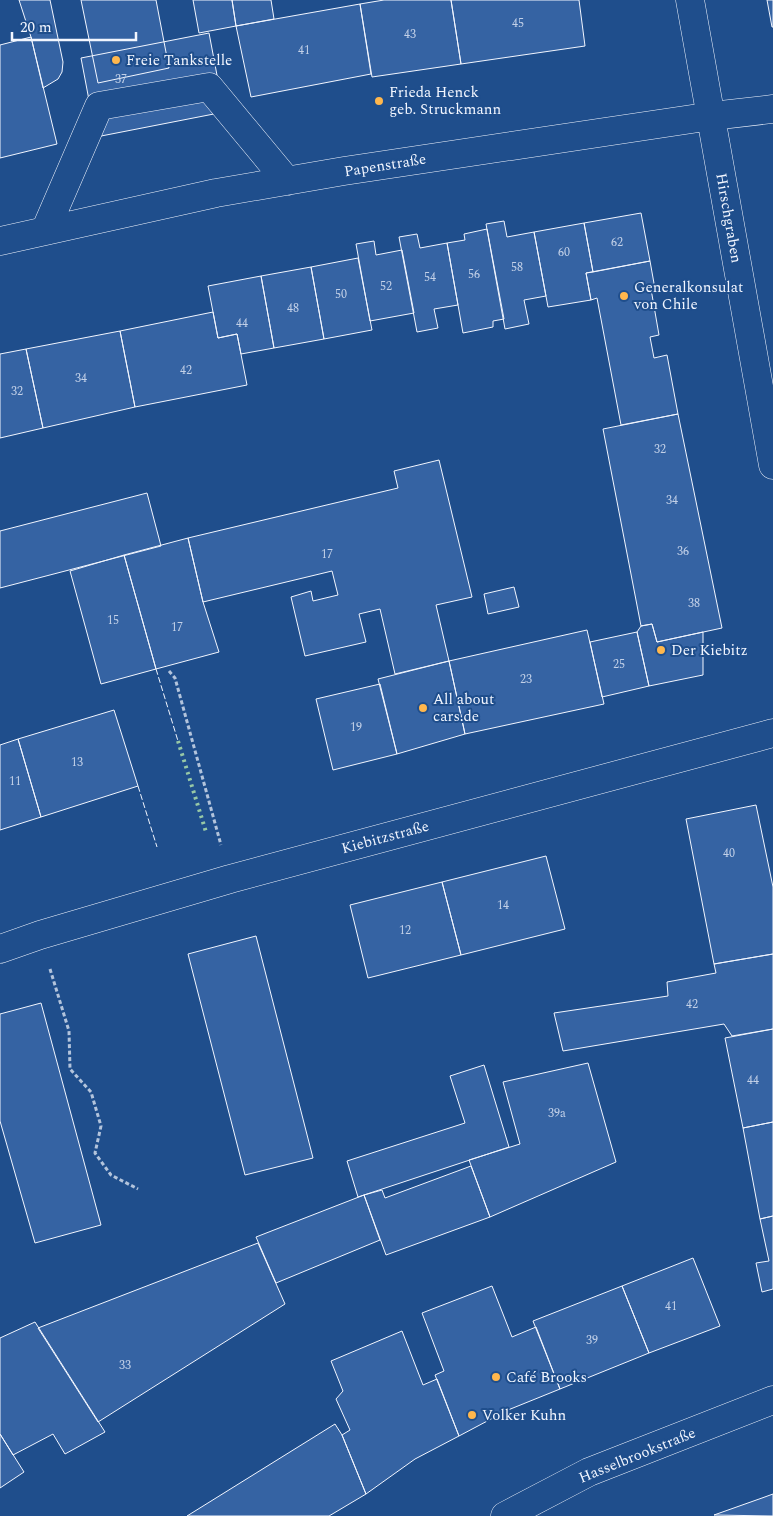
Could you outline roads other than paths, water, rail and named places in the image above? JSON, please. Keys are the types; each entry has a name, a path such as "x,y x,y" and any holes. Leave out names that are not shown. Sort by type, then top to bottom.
{"street":[{"name":"Hirschgraben","path":"690,0 773,465"},
{"path":"45,231 99,106 209,87 287,181"},
{"name":"Papenstraße","path":"0,241 216,193 712,116 773,109"},
{"name":"Kiebitzstraße","path":"0,948 230,879 773,732"},
{"name":"Hasselbrookstraße","path":"505,1516 589,1472 773,1400"}],"place":[{"name":"Freie Tankstelle","path":"116,60"},
{"name":"Frieda Henck geb. Struckmann","path":"379,101"},
{"name":"Generalkonsulat von Chile","path":"624,296"},
{"name":"Der Kiebitz","path":"661,650"},
{"name":"All about cars.de","path":"423,708"},
{"name":"Café Brooks","path":"496,1377"},
{"name":"Volker Kuhn","path":"472,1415"}]}
